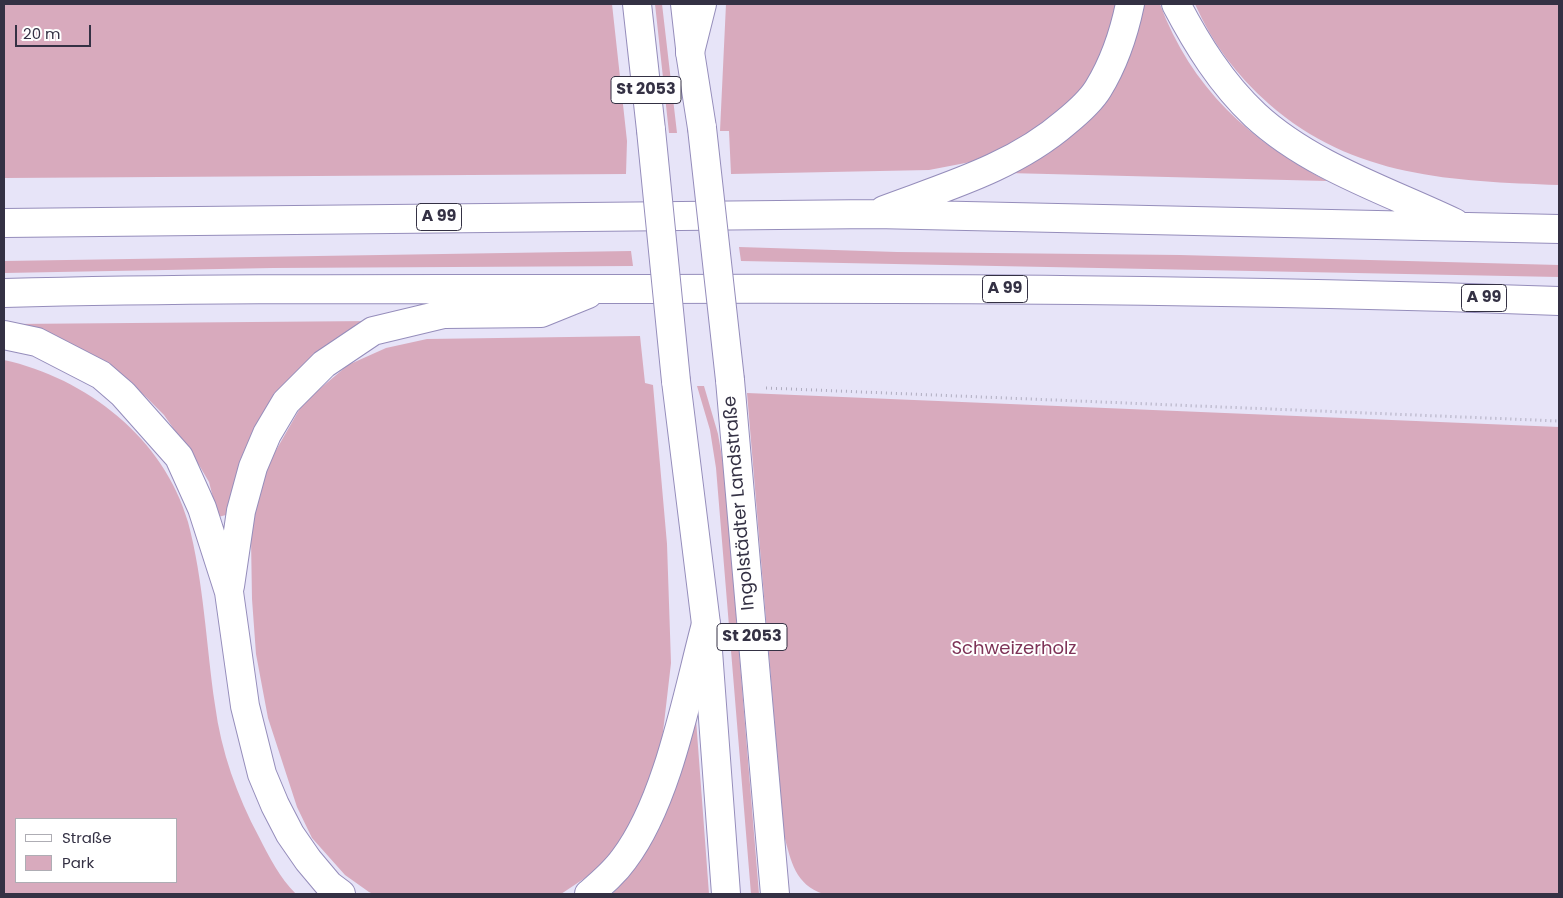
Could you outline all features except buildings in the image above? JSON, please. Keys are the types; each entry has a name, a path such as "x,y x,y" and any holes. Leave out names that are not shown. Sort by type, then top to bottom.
{"main road":[{"name":"St 2053","path":"637,4 676,381 706,624 726,894"},
{"name":"St 2053","path":"685,4 690,52"},
{"path":"690,52 702,4"},
{"path":"875,214 1006,163 1046,139 1077,113 1097,90 1124,31 1130,4"},
{"path":"1176,4 1195,41 1215,71 1255,115 1304,151 1466,228"},
{"name":"Ingolstädter Landstraße","path":"690,52 702,128 730,380 775,894"},
{"name":"A 99","path":"4,223 875,214 1559,229"},
{"name":"A 99","path":"4,293 193,288 600,289 831,287 1410,295 1559,301"},
{"path":"229,592 241,511 253,467 267,434 286,402 324,364 373,332 444,314 541,313 600,289"},
{"path":"4,335 37,342 101,375 123,394 179,457 202,508 229,592 245,706 262,774 275,806 290,834 329,885 341,894"},
{"path":"589,894 608,878 624,859 656,801 706,624"}],"path":[{"path":"766,388 1559,421"}],"green space":[{"path":"4,4 612,4 627,141 626,174 4,178"},
{"path":"655,4 662,4 677,133 669,133"},
{"path":"726,4 1119,4 1113,33 1082,92 1051,124 981,160 929,170 731,174 729,131 720,131"},
{"path":"1140,4 1160,4 1173,34 1188,61 1226,109 1248,130 1299,165 1327,181 1008,173 1037,158"},
{"path":"1195,4 1559,4 1559,185 1481,181 1406,171 1370,161 1335,147 1301,129 1269,104 1246,82 1217,45"},
{"path":"739,247 897,252 1180,255 1559,265 1559,277 741,261"},
{"path":"631,251 633,266 273,268 4,273 4,261"},
{"path":"372,321 260,427 244,452 226,515 218,517 209,482 199,465 164,415 146,397 126,380 12,324"},
{"path":"640,336 645,383 653,385 667,544 671,663 663,732 657,763 628,831 609,857 588,876 561,894 373,894 345,875 312,838 297,807 268,718 256,654 252,599 251,539 256,499 267,466 303,403 348,365 386,348 427,339"},
{"path":"4,360 64,381 92,397 118,416 141,439 161,464 177,492 188,522 198,567 215,705 221,739 231,773 244,806 271,860 296,894 4,894"},
{"path":"697,386 704,386 718,434 724,469 759,894 751,894 716,468 710,430"},
{"name":"Schweizerholz","path":"747,393 1559,427 1559,894 824,894 814,890 806,885 796,871 784,835"},
{"path":"695,706 709,894 612,894 628,876 642,855 653,831 673,780"}]}
